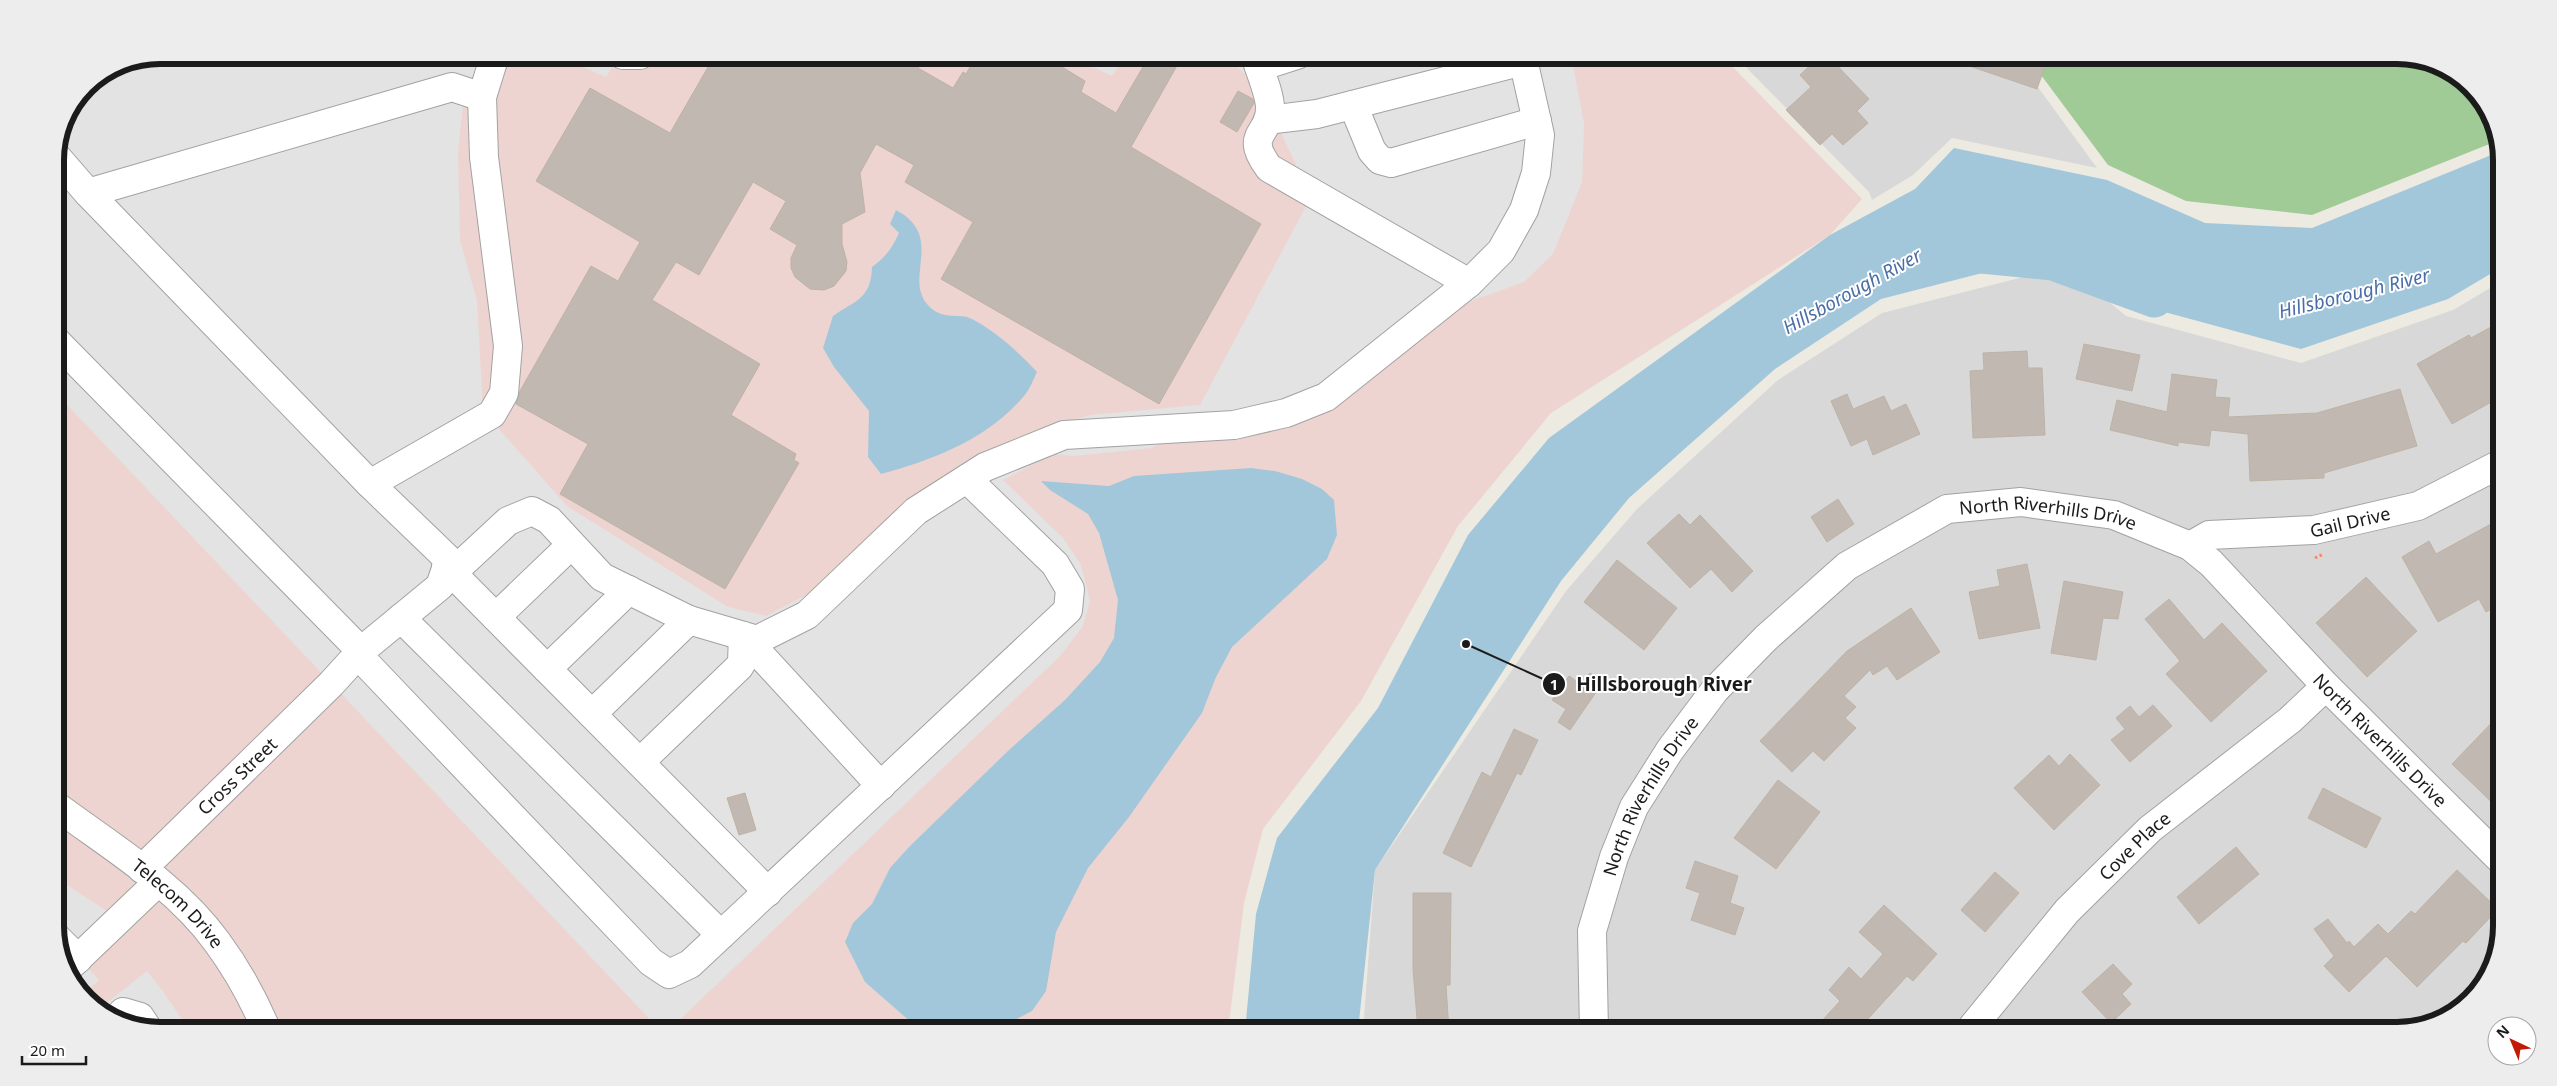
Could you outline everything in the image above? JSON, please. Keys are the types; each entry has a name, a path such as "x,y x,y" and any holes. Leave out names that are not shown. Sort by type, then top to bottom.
{"street":[{"path":"370,484 492,414 504,393 508,346 484,157 482,97 492,64"},
{"path":"1258,64 1270,107 1268,120 1259,133 1257,145 1261,157 1269,168 1469,282"},
{"path":"1268,120 1317,114 1501,64"},
{"path":"449,570 508,521 532,511 549,520 602,577 689,620 757,640 806,615 916,511 985,467 1064,435 1234,425 1286,413 1326,397 1469,282 1501,251 1524,210 1536,173 1540,135 1524,64"},
{"path":"88,193 452,87 482,97"},
{"path":"1353,105 1372,151 1380,160 1391,162 1537,120"},
{"path":"64,165 88,193 370,484 449,560 449,570 768,892"},
{"path":"64,349 359,653 651,962 669,974 690,964 722,936 1068,610 1070,589 1055,564 967,479"},
{"name":"Gail Drive","path":"2190,546 2209,534 2314,530 2418,506 2493,468"},
{"name":"North Riverhills Drive","path":"1594,1022 1592,931 1614,857 1634,806 1670,750 1715,690 1766,638 1847,566 1947,509 2022,502 2114,515 2190,546 2211,563 2326,686 2493,852"},
{"path":"496,617 571,545"},
{"name":"Cross Street","path":"73,964 150,876 359,653 440,586 449,570"},
{"path":"547,669 629,590"},
{"path":"401,618 722,936"},
{"path":"592,714 689,620"},
{"path":"640,762 739,667 742,662 743,636"},
{"path":"743,636 881,786"},
{"name":"Cove Place","path":"1977,1022 2067,911 2150,829 2290,720 2326,686"},
{"name":"Telecom Drive","path":"64,812 150,876 189,910 217,941 263,1022"},
{"path":"121,1014 123,1012 140,1017 142,1020"}],"shaded area":[{"path":"160,64 1730,64 1862,199 1830,235 1551,413 1458,526 1361,701 1263,829 1244,903 1229,1022 160,1022 135,1019 123,1015 101,1002 84,985 74,969 69,957 64,933 64,153 71,123 80,106 96,88 123,71 135,67"},
{"path":"160,64 493,64 465,86 458,152 460,240 477,301 483,411 567,506 728,607 766,616 814,591 901,515 1013,440 1090,415 1200,405 1311,197 1262,92 1235,64 1573,64 1584,123 1582,182 1553,254 1524,282 1463,304 1345,399 1171,437 1152,448 1074,456 1053,454 1003,480 1063,538 1081,565 1090,601 1083,626 1060,656 677,1022 652,1022 64,401 64,153 71,123 80,106 92,92 101,84 123,71 135,67"},
{"path":"576,64 614,64 606,77"},
{"path":"1087,64 1120,64 1112,76"},
{"path":"1743,64 2024,64 2032,79 2097,168 1952,138 1913,175 1872,200 1869,192"},
{"path":"2066,266 2126,316 2301,363 2453,310 2493,286 2493,933 2486,963 2473,985 2461,998 2434,1015 2422,1019 2397,1022 1364,1022 1375,870 1566,591 1637,509 1778,380 1882,313"},
{"path":"64,883 131,927 88,968 99,980 88,990 80,980 69,957 64,933"},
{"path":"147,971 184,1022 135,1019 123,1015 105,1004"}],"green space":[{"path":"2035,64 2404,64 2434,71 2456,84 2465,92 2483,117 2491,143 2312,215 2186,201 2108,165 2041,75"}],"water":[{"name":"Hillsborough River","path":"1954,148 2107,180 2205,223 2312,228 2493,154 2493,272 2448,299 2301,349 2135,304 2068,251 1881,299 1775,369 1629,498 1561,581 1375,870 1359,1022 1246,1022 1256,914 1277,838 1378,708 1468,535 1549,438 1830,235 1915,189"},
{"path":"896,210 910,220 918,232 921,244 919,282 921,293 927,304 933,310 944,315 967,317 981,324 1007,343 1037,372 1024,396 1010,411 977,436 940,455 881,474 868,457 869,411 834,367 823,348 833,316 855,302 865,292 869,286 872,267 885,256 899,233 890,224"},
{"path":"1251,468 1275,471 1302,479 1322,489 1334,500 1337,535 1327,559 1232,647 1216,677 1202,713 1129,817 1088,868 1056,932 1046,991 1032,1011 1011,1022 911,1022 865,982 845,942 853,923 872,904 890,868 910,846 1009,750 1065,700 1100,662 1114,638 1118,600 1099,533 1088,514 1050,490 1041,481 1109,486 1134,476"}],"building":[{"path":"710,64 767,64 770,66 771,64 920,64 918,68 953,88 963,72 966,74 972,64 1057,64 1085,81 1081,92 1116,113 1145,64 1178,64 1131,147 1261,224 1159,404 941,279 973,222 905,182 914,165 876,144 860,173 865,212 842,224 842,244 847,262 846,271 834,286 824,290 810,289 795,277 791,268 791,258 797,245 770,229 786,201 753,182 699,275 676,262 652,300 760,364 731,415 796,454 794,460 799,463 725,589 560,494 588,444 516,404 520,391 591,266 618,281 640,242 536,181 590,88 670,133"},
{"path":"1812,64 1836,64 1869,99 1857,111 1868,123 1843,145 1832,134 1820,145 1786,110 1811,87 1800,75"},
{"path":"1964,64 2046,64 2037,89"},
{"path":"1238,91 1253,99 1254,103 1237,132 1220,122"},
{"path":"2493,326 2493,401 2452,424 2417,364 2469,335 2471,338"},
{"path":"2084,344 2140,355 2132,391 2076,379"},
{"path":"2027,351 2028,368 2042,368 2045,435 1973,438 1970,371 1984,370 1983,353"},
{"path":"2172,374 2217,380 2215,397 2230,398 2228,417 2317,413 2400,389 2417,446 2324,473 2324,478 2250,481 2248,434 2211,430 2209,446 2178,442 2178,446 2110,430 2117,400 2167,412"},
{"path":"1847,394 1853,409 1884,396 1891,411 1906,404 1920,434 1873,455 1867,439 1851,446 1831,401"},
{"path":"1838,499 1854,524 1827,542 1811,517"},
{"path":"1679,514 1690,525 1700,515 1753,571 1732,592 1711,569 1690,588 1647,543"},
{"path":"2493,523 2493,608 2486,612 2479,599 2438,622 2402,557 2429,541 2436,554"},
{"path":"1617,560 1677,608 1644,650 1584,602"},
{"path":"2027,564 2040,628 1979,639 1969,592 2000,586 1997,570"},
{"path":"2366,577 2417,631 2367,677 2316,623"},
{"path":"2064,581 2123,592 2118,619 2103,618 2096,660 2051,653"},
{"path":"2169,599 2204,640 2222,623 2267,671 2211,722 2166,674 2180,661 2145,619"},
{"path":"1911,608 1940,652 1897,680 1887,666 1873,675 1870,670 1844,696 1856,707 1845,718 1856,728 1824,761 1813,751 1792,772 1760,741 1847,651"},
{"path":"1590,673 1603,682 1570,730 1558,722 1566,709 1552,700 1569,676 1582,685"},
{"path":"2153,705 2172,726 2130,762 2111,740 2125,729 2116,718 2130,706 2139,717"},
{"path":"2493,721 2493,803 2452,764"},
{"path":"1514,729 1538,740 1521,775 1517,773 1471,867 1443,853 1482,772 1491,777"},
{"path":"2070,754 2100,785 2054,830 2014,788 2049,755 2059,766"},
{"path":"1778,780 1820,812 1776,869 1734,838"},
{"path":"2323,788 2381,818 2366,848 2308,818"},
{"path":"745,793 756,830 739,835 727,798"},
{"path":"2236,847 2259,874 2199,924 2177,897"},
{"path":"1695,861 1738,876 1730,903 1744,908 1735,935 1691,920 1700,893 1686,888"},
{"path":"2457,870 2493,904 2493,914 2466,943 2463,941 2417,987 2386,956 2349,992 2324,966 2334,956 2314,929 2328,919 2347,943 2349,941 2354,947 2378,924 2388,934 2411,911 2415,914"},
{"path":"1995,872 2019,893 1985,932 1961,910"},
{"path":"1413,893 1451,893 1450,985 1446,985 1448,1022 1417,1022 1413,969"},
{"path":"1884,905 1937,954 1913,981 1907,976 1865,1022 1821,1022 1840,1001 1829,990 1849,967 1861,979 1883,954 1859,932"},
{"path":"2113,964 2132,984 2122,994 2131,1004 2112,1022 2082,992"}],"waterway":[{"name":"Hillsborough River","path":"1982,254 2053,261 2154,298"}],"place":[{"name":"Hillsborough River","path":"1466,644"}]}
